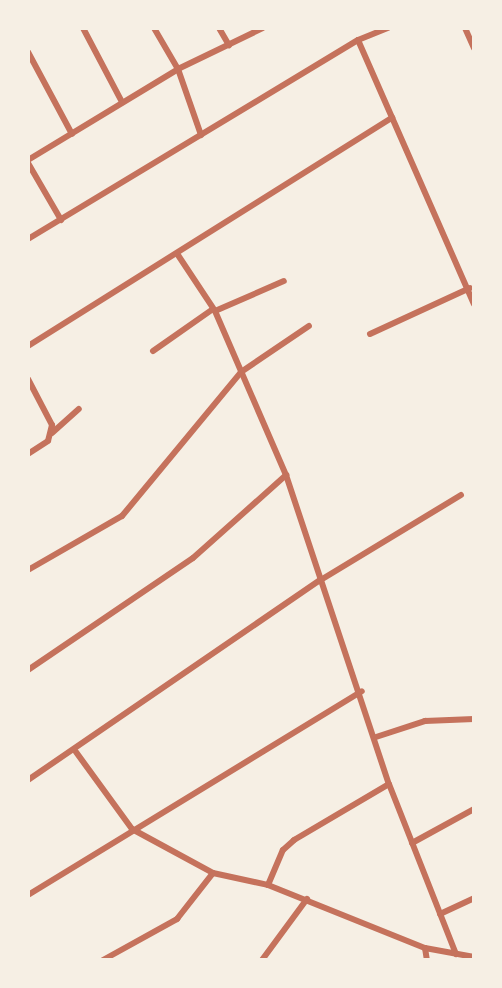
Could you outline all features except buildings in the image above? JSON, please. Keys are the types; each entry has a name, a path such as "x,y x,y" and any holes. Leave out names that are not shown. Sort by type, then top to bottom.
{"street":[{"path":"83,28 122,102"},
{"path":"154,28 178,69 201,135"},
{"path":"219,28 229,45"},
{"path":"61,220 28,161 178,69 263,28"},
{"path":"28,239 358,40 388,28"},
{"path":"469,32 474,48"},
{"path":"358,40 470,288 474,304"},
{"path":"28,52 72,134"},
{"path":"28,346 178,255 392,118"},
{"path":"178,255 214,310 286,475 319,581 362,691 389,784 456,954"},
{"path":"153,351 214,310 284,281"},
{"path":"370,334 470,288"},
{"path":"28,570 128,510 241,372 309,326"},
{"path":"28,379 52,432"},
{"path":"28,454 79,409"},
{"path":"28,670 193,558 286,475"},
{"path":"28,780 76,752 319,581 461,495"},
{"path":"28,895 132,829 362,691"},
{"path":"376,737 425,721 474,719"},
{"path":"76,752 132,829 213,873 268,885 425,948 474,957"},
{"path":"268,885 283,850 294,840 389,784"},
{"path":"412,843 474,809"},
{"path":"103,960 177,919 213,873"},
{"path":"440,914 474,898"},
{"path":"262,960 307,899"},
{"path":"425,948 427,960"}]}
